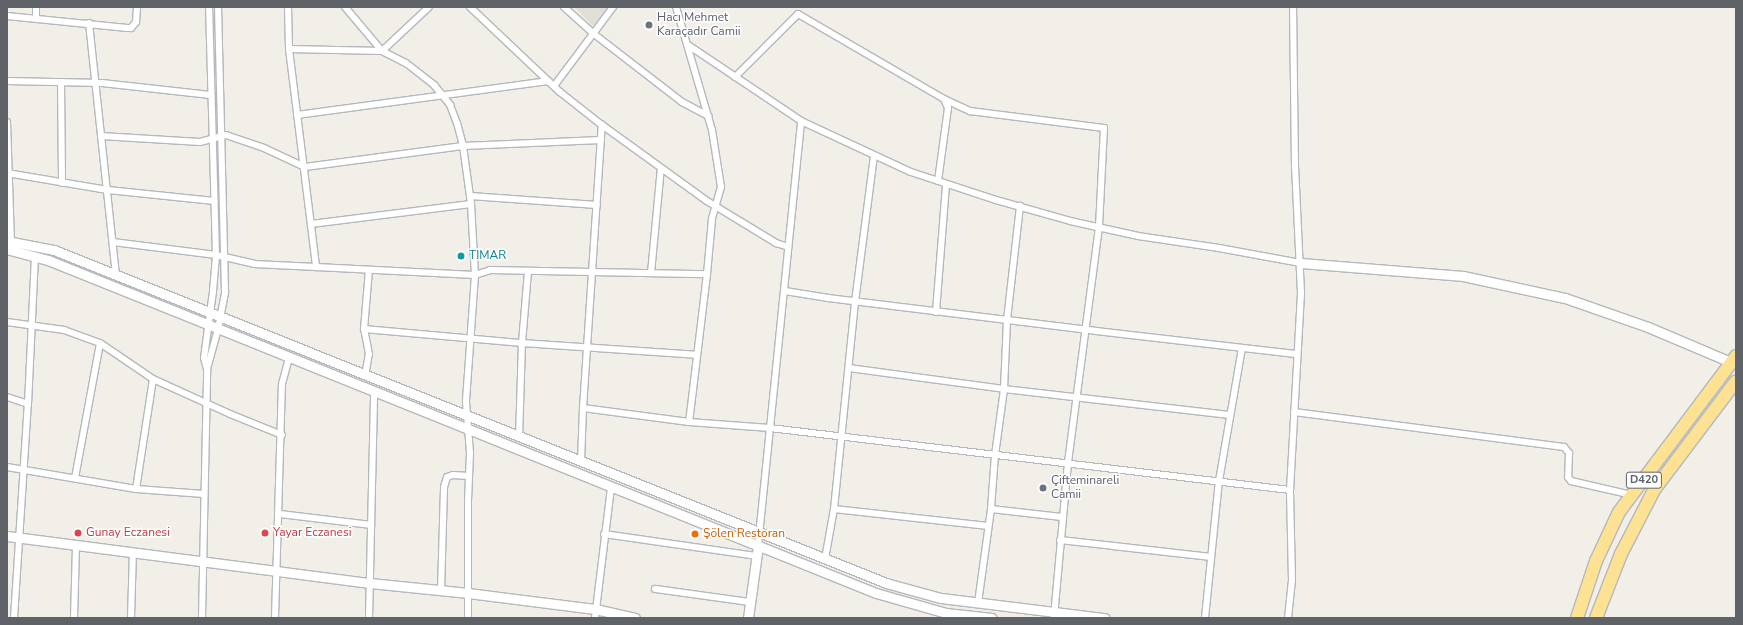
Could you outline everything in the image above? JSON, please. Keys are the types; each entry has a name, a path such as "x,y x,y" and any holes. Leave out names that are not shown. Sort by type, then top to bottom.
{"highway":[{"name":"D420","path":"1577,618 1596,561 1619,512 1734,359"},
{"name":"D420","path":"1596,618 1621,554 1654,490 1736,381"}],"main road":[{"path":"8,244 611,487 757,551 876,593 946,613 992,618"},
{"path":"8,244 54,250 519,438 886,583 941,598 1053,615 1104,618"},
{"path":"1301,263 1464,276 1565,298 1734,359"},
{"path":"7,536 370,583 468,593 595,614 635,618"},
{"path":"748,618 757,551"}],"street":[{"path":"36,7 36,18"},
{"path":"7,16 131,28 136,22 137,7"},
{"path":"202,618 207,404 207,369 204,358 216,255 211,138 209,7"},
{"path":"207,369 221,317 225,292 218,7"},
{"path":"288,7 289,49 316,267"},
{"path":"345,7 382,51 406,63 442,94 450,105 457,123 463,146 471,204 475,274 469,338 466,402 469,430 468,618"},
{"path":"289,49 382,51 429,7"},
{"path":"470,7 551,83 602,125 698,196 776,243 788,247"},
{"path":"564,7 594,34 682,102 708,116"},
{"path":"297,115 442,94 551,83 594,34 613,7"},
{"path":"676,7 712,130 720,187 712,219 707,274 689,422"},
{"path":"1288,618 1292,580 1290,490 1301,263 1295,167 1293,7"},
{"path":"735,77 798,14 944,99 970,111 1104,128 1099,227 1068,463 1053,615"},
{"path":"89,23 116,275"},
{"path":"688,45 801,121 911,172 1020,206 1099,227 1138,236 1219,248 1301,263"},
{"path":"7,81 95,82 210,95"},
{"path":"61,82 62,183"},
{"path":"938,181 948,108 944,99"},
{"path":"604,534 757,551 785,291 801,121"},
{"path":"7,122 8,244"},
{"path":"581,462 583,408 602,125"},
{"path":"101,136 200,142 221,135 226,135 264,148 304,167 463,146 601,140"},
{"path":"825,559 834,509 855,302 874,156"},
{"path":"651,272 661,168"},
{"path":"8,174 108,190 214,201"},
{"path":"936,312 946,184"},
{"path":"470,196 597,204"},
{"path":"311,224 471,204"},
{"path":"978,603 991,509 995,455 1004,389 1007,320 1020,206"},
{"path":"113,242 216,255 254,264 475,274 490,270 707,274"},
{"path":"14,618 28,404 35,256"},
{"path":"365,376 369,354 364,329 369,270"},
{"path":"519,438 522,343 528,271"},
{"path":"785,291 855,302 936,312 1297,354"},
{"path":"7,322 64,330 100,343 152,379 207,404 282,435"},
{"path":"364,329 522,343 696,355"},
{"path":"75,478 100,343"},
{"path":"1205,618 1219,481 1242,348"},
{"path":"275,618 280,514 282,384 289,357"},
{"path":"849,368 1004,389 1230,415"},
{"path":"136,489 152,379"},
{"path":"369,618 374,391"},
{"path":"7,397 28,404"},
{"path":"583,408 689,422 770,428 1290,490"},
{"path":"1294,412 1564,447 1569,453 1568,477 1571,481 1632,495"},
{"path":"7,467 136,489 204,494"},
{"path":"441,590 444,487 447,477 453,475 469,476"},
{"path":"595,614 611,487"},
{"path":"834,509 988,526"},
{"path":"991,509 1062,517"},
{"path":"280,514 371,525"},
{"path":"1060,540 1211,557"},
{"path":"74,618 76,545"},
{"path":"131,618 133,552"},
{"path":"655,589 750,602"}],"shaded area":[{"path":"574,7 610,7 597,25 592,25"}],"place":[{"name":"Hacı Mehmet Karaçadır Camii","path":"649,25"},
{"name":"TIMAR","path":"461,256"},
{"name":"Çifteminareli Camii","path":"1043,488"},
{"name":"Gunay Eczanesi","path":"78,533"},
{"name":"Yayar Eczanesi","path":"265,533"},
{"name":"Şölen Restoran","path":"695,534"}]}
